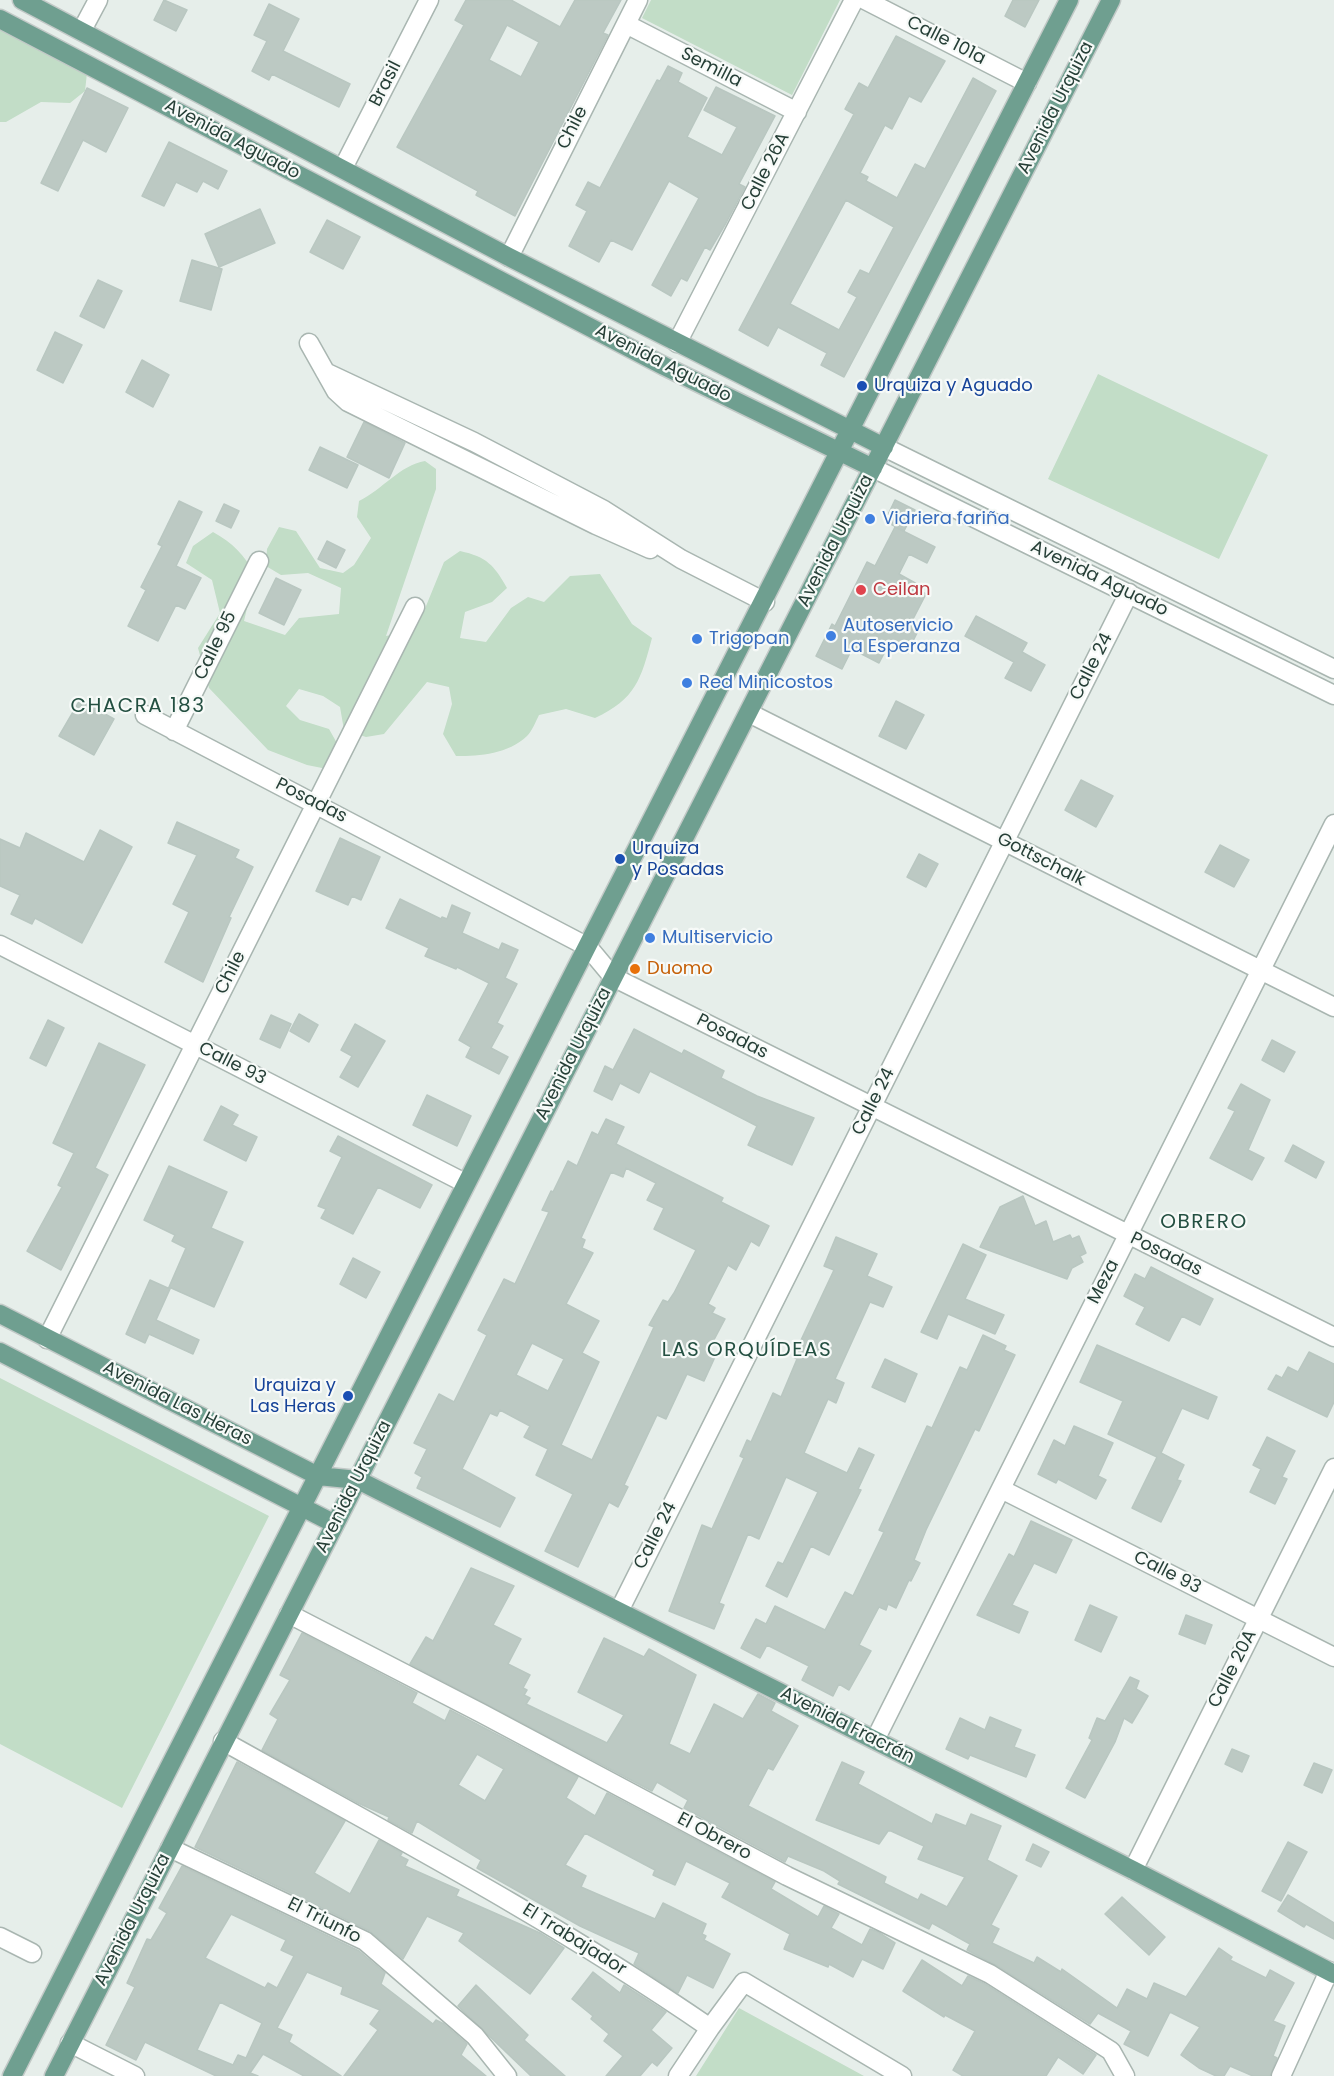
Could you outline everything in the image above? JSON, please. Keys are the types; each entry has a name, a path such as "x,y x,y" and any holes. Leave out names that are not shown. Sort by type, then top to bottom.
{"main road":[{"name":"Avenida Aguado","path":"22,0 509,257 884,447"},
{"name":"Avenida Urquiza","path":"12,2076 465,1183 765,602 839,451 1069,0"},
{"name":"Avenida Urquiza","path":"54,2076 1110,0"},
{"name":"Avenida Aguado","path":"0,19 653,360 873,468"},
{"name":"Avenida Las Heras","path":"0,1314 318,1476 358,1480"},
{"name":"Avenida Las Heras","path":"0,1352 335,1524"},
{"name":"Avenida Fracrán","path":"358,1480 1133,1869 1331,1972"}],"street":[{"path":"82,30 98,0"},
{"name":"Brasil","path":"343,168 429,0"},
{"name":"Chile","path":"509,257 638,0"},
{"name":"Calle 26A","path":"677,343 854,0"},
{"name":"Calle 101a","path":"865,0 1027,82"},
{"name":"Semilla","path":"626,24 797,112"},
{"path":"309,343 325,372 474,442 604,510 681,559 765,602"},
{"name":"Avenida Aguado","path":"884,447 1334,669"},
{"name":"Avenida Aguado","path":"873,468 1334,696"},
{"name":"Calle 95","path":"174,731 259,561"},
{"name":"Calle 24","path":"619,1611 1129,593"},
{"name":"Chile","path":"47,1338 415,607"},
{"name":"Gottschalk","path":"749,713 1334,1007"},
{"name":"Posadas","path":"145,716 588,946 613,977 1127,1236 1334,1337"},
{"name":"Meza","path":"875,1740 1334,824"},
{"name":"Calle 93","path":"0,945 465,1183"},
{"name":"Calle 20A","path":"1133,1869 1334,1468"},
{"name":"Calle 93","path":"1001,1489 1334,1657"},
{"name":"El Obrero","path":"289,1614 787,1876 990,1974 1111,2050 1125,2076"},
{"name":"El Trabajador","path":"223,1742 535,1914 710,2028"},
{"name":"El Triunfo","path":"170,1848 365,1941 475,2036 507,2076"},
{"path":"0,1937 32,1953"},
{"path":"1281,2076 1331,1972"},
{"path":"678,2076 744,1982 902,2076"},
{"path":"70,2043 135,2076"}],"green space":[{"path":"651,0 840,0 792,95 642,18"},
{"path":"0,17 88,64 85,91 70,103 41,102 6,122 0,122"},
{"path":"1098,374 1268,455 1219,559 1048,479"},
{"path":"425,461 436,469 436,489 386,636 410,631 424,611 444,562 460,551 477,556 489,563 507,588 492,602 465,612 460,638 486,642 511,608 528,597 544,602 570,576 600,574 632,624 652,638 635,686 620,703 595,718 566,709 539,715 529,734 511,747 484,754 456,756 443,734 452,704 449,687 427,682 384,734 366,737 344,730 340,707 323,696 299,689 286,706 300,720 329,729 342,752 332,770 307,765 268,750 209,688 198,648 220,613 212,580 186,563 193,546 213,532 237,550 255,574 244,621 285,635 299,618 339,614 341,588 308,573 281,575 266,566 267,549 279,527 296,531 320,568 343,573 354,565 371,538 357,517 359,501 407,467"},
{"path":"0,1378 269,1516 122,1808 0,1744"},
{"path":"739,2008 864,2076 696,2076"}],"building":[{"path":"164,0 187,10 176,31 154,20"},
{"path":"466,0 511,0 560,27 575,0 621,0 603,33 608,35 515,216 476,195 478,191 397,147 464,25 455,20","holes":["507,25 539,42 521,77 489,60"]},
{"path":"1013,0 1039,0 1025,27 1005,16"},
{"path":"269,4 299,19 283,51 350,84 339,107 272,74 269,80 252,71 267,41 254,35"},
{"path":"896,36 945,61 921,102 909,96 892,129 885,125 860,173 868,177 866,181 897,198 915,164 925,169 973,78 996,91 844,377 821,365 827,353 778,327 768,346 739,330 854,114 845,109 859,83 868,88","holes":["846,200 894,227 869,274 860,270 848,292 857,297 839,330 790,304"]},
{"path":"668,66 682,73 678,82 707,98 687,137 722,155 737,127 704,110 716,87 775,116 739,184 745,187 726,223 710,250 705,247 687,281 681,278 671,296 652,285 699,198 669,181 632,250 611,240 599,262 569,246 587,211 576,205 588,182 600,188 657,80 660,81"},
{"path":"87,88 128,108 106,152 83,140 58,191 41,183"},
{"path":"169,142 227,171 218,189 203,181 197,192 176,182 164,206 142,196"},
{"path":"260,209 275,243 219,267 205,234"},
{"path":"327,220 360,237 343,269 310,252"},
{"path":"192,260 222,269 211,310 180,301"},
{"path":"98,280 122,291 104,328 80,316"},
{"path":"55,332 82,345 63,383 37,370"},
{"path":"142,360 169,375 153,407 126,392"},
{"path":"364,422 405,443 389,478 347,457"},
{"path":"320,447 358,465 347,488 309,470"},
{"path":"895,500 915,510 904,531 885,521"},
{"path":"179,501 202,512 176,566 201,578 185,609 176,605 158,641 128,626 146,590 141,587 162,546 158,544"},
{"path":"224,504 239,511 231,528 216,521"},
{"path":"895,527 935,547 927,563 909,554 899,574 917,584 915,588 926,594 911,623 920,627 908,651 890,642 879,663 852,649 842,669 816,656 832,624 835,626 867,562 875,566"},
{"path":"327,541 345,550 336,568 318,559"},
{"path":"276,578 301,590 284,625 259,613"},
{"path":"976,616 1027,643 1022,652 1045,665 1031,691 1005,678 1014,662 965,636"},
{"path":"80,700 114,719 94,755 59,736"},
{"path":"896,701 924,715 906,749 879,736"},
{"path":"1081,780 1113,796 1096,827 1065,810"},
{"path":"177,822 239,850 235,858 253,867 229,917 231,918 203,982 165,962 189,912 173,904 197,855 168,843"},
{"path":"100,830 132,847 82,943 35,918 32,924 11,914 20,895 0,886 0,839 20,848 26,833 84,862"},
{"path":"340,838 380,857 361,900 352,896 348,905 316,891"},
{"path":"1220,845 1249,860 1234,887 1205,872"},
{"path":"919,854 938,864 926,887 907,877"},
{"path":"400,899 441,919 442,917 447,919 452,905 470,913 462,933 499,950 502,943 518,950 505,978 517,984 497,1023 503,1026 491,1048 508,1057 499,1074 466,1057 471,1047 459,1040 489,983 457,967 456,969 425,956 429,948 386,928"},
{"path":"299,1014 318,1025 309,1042 290,1031"},
{"path":"271,1015 291,1024 280,1048 260,1039"},
{"path":"48,1020 64,1028 46,1066 30,1058"},
{"path":"355,1024 385,1041 358,1087 340,1077 352,1056 341,1050"},
{"path":"634,1029 682,1054 684,1050 724,1071 721,1078 757,1096 814,1118 792,1165 748,1145 757,1126 650,1071 639,1093 620,1083 612,1100 594,1091 605,1066 613,1070"},
{"path":"1272,1040 1295,1052 1284,1072 1262,1060"},
{"path":"99,1043 145,1065 95,1168 108,1175 61,1270 27,1251 62,1187 58,1185 74,1153 53,1143"},
{"path":"1241,1084 1270,1100 1248,1150 1264,1158 1252,1180 1210,1158 1235,1111 1228,1108"},
{"path":"427,1095 471,1116 457,1146 413,1125"},
{"path":"221,1106 238,1115 232,1125 257,1137 246,1161 204,1140"},
{"path":"606,1119 624,1127 616,1144 723,1198 721,1202 769,1226 759,1246 751,1241 736,1270 728,1265 708,1304 715,1308 712,1313 725,1319 707,1353 715,1357 704,1381 687,1374 666,1419 657,1415 624,1485 628,1487 618,1507 609,1502 578,1567 545,1551 573,1494 536,1475 548,1449 524,1437 530,1426 500,1410 497,1416 490,1413 462,1469 515,1498 500,1527 417,1488 422,1477 415,1473 427,1449 414,1443 439,1394 454,1402 487,1335 478,1330 504,1279 515,1284 549,1212 542,1210 551,1191 553,1192 568,1161 577,1166 592,1132 598,1135","holes":["626,1168 656,1183 647,1200 664,1208 654,1229 696,1250 674,1293 668,1302 663,1300 649,1325 654,1327 592,1460 561,1445 599,1362 582,1353 599,1321 566,1304 593,1253 582,1248 585,1240 581,1238 611,1172 623,1177","532,1343 564,1359 548,1391 516,1375"]},
{"path":"338,1136 432,1185 420,1208 378,1187 353,1234 321,1218 326,1209 318,1206 342,1157 330,1151"},
{"path":"1293,1145 1324,1162 1316,1178 1285,1161"},
{"path":"169,1166 227,1192 211,1228 243,1242 214,1307 169,1287 186,1248 172,1241 175,1235 144,1220"},
{"path":"1023,1196 1035,1226 1046,1221 1053,1242 1070,1235 1072,1239 1079,1236 1086,1253 1080,1256 1083,1262 1072,1268 1067,1279 980,1247 1000,1207"},
{"path":"836,1237 877,1254 867,1276 892,1287 883,1307 870,1302 835,1379 844,1383 836,1403 828,1399 804,1453 847,1473 859,1448 874,1455 858,1489 861,1490 829,1555 811,1546 787,1597 766,1586 778,1562 783,1564 818,1492 786,1477 759,1539 748,1534 719,1603 724,1605 714,1629 669,1611 702,1525 712,1529 744,1458 740,1456 747,1440 751,1442 773,1393 781,1397 797,1359 793,1357 834,1270 824,1266"},
{"path":"963,1244 986,1255 965,1299 1004,1315 995,1334 948,1314 937,1339 921,1332"},
{"path":"353,1258 380,1272 366,1298 340,1284"},
{"path":"1151,1267 1213,1299 1200,1325 1182,1316 1169,1341 1136,1324 1145,1307 1124,1296 1135,1274 1145,1279"},
{"path":"150,1280 170,1289 156,1320 199,1340 193,1354 149,1334 145,1343 126,1334"},
{"path":"983,1335 1006,1346 1004,1350 1015,1355 979,1431 975,1429 926,1530 914,1560 920,1563 911,1581 909,1580 896,1608 888,1604 886,1610 879,1607 859,1645 871,1651 849,1690 839,1684 833,1696 802,1680 809,1666 767,1645 760,1658 741,1648 756,1619 766,1624 775,1606 825,1630 845,1592 853,1596 884,1532 879,1530 927,1426 932,1428 960,1367 967,1370"},
{"path":"1097,1345 1217,1397 1208,1419 1182,1408 1161,1453 1184,1465 1177,1480 1181,1481 1161,1522 1132,1508 1157,1457 1108,1434 1123,1401 1080,1382"},
{"path":"1309,1352 1334,1364 1334,1402 1327,1417 1268,1389 1276,1375 1282,1378 1288,1367 1298,1372"},
{"path":"885,1359 917,1374 905,1402 872,1387"},
{"path":"1074,1426 1113,1443 1098,1476 1106,1480 1096,1499 1058,1479 1056,1483 1038,1474 1054,1440 1065,1446"},
{"path":"1267,1437 1295,1451 1282,1477 1287,1479 1275,1504 1250,1492 1261,1469 1253,1465"},
{"path":"1031,1521 1072,1540 1056,1573 1034,1563 1012,1605 1028,1612 1019,1633 977,1615 1009,1554 1014,1557"},
{"path":"471,1568 514,1586 493,1625 521,1639 508,1664 530,1675 523,1688 527,1690 524,1695 530,1698 526,1704 607,1743 624,1715 578,1692 604,1638 644,1657 649,1649 696,1675 669,1744 690,1754 714,1704 743,1719 758,1694 775,1703 771,1711 798,1726 773,1770 768,1768 748,1806 886,1877 884,1883 918,1900 921,1894 947,1907 965,1877 918,1859 924,1846 891,1831 888,1831 879,1844 816,1820 842,1762 864,1772 858,1784 932,1824 936,1814 966,1826 971,1814 1001,1826 987,1860 1017,1876 991,1925 999,1929 992,1943 1034,1963 1037,1957 1061,1972 1062,1969 1117,2008 1127,1989 1147,1999 1154,1983 1186,1997 1219,1948 1232,1957 1230,1960 1266,1978 1270,1970 1294,1983 1273,2021 1285,2026 1273,2056 1277,2058 1270,2076 1253,2076 1230,2066 1224,2076 1216,2076 1199,2068 1181,2055 1200,2027 1170,2012 1148,2056 1124,2044 1131,2031 1098,2013 1090,2024 996,1965 967,1950 970,1944 932,1923 929,1929 838,1884 840,1881 824,1871 788,1856 785,1862 684,1808 688,1800 657,1782 652,1791 410,1664 426,1637 433,1641"},
{"path":"1090,1605 1117,1617 1101,1652 1075,1640"},
{"path":"1186,1615 1212,1625 1205,1644 1179,1634"},
{"path":"302,1633 417,1693 412,1703 445,1721 450,1710 578,1777 566,1798 595,1816 607,1793 775,1882 771,1889 818,1917 824,1906 839,1914 831,1928 862,1945 870,1929 895,1943 883,1969 862,1959 853,1977 829,1964 828,1967 784,1949 790,1934 722,1897 730,1883 686,1861 675,1885 653,1875 655,1870 585,1833 565,1865 586,1876 581,1887 655,1919 663,1903 706,1924 702,1934 706,1936 704,1940 730,1954 713,1988 687,1975 678,1993 634,1964 639,1953 580,1926 477,1868 481,1860 417,1821 412,1833 388,1820 389,1817 358,1803 262,1750 278,1719 270,1714 290,1680 280,1675","holes":["477,1754 504,1769 485,1801 458,1785"]},
{"path":"1130,1677 1139,1681 1136,1689 1148,1696 1132,1723 1124,1718 1115,1742 1085,1798 1066,1788 1092,1740 1089,1738 1097,1718 1105,1721"},
{"path":"990,1717 1021,1730 1014,1747 1035,1755 1026,1777 970,1755 968,1759 946,1749 960,1718 985,1730"},
{"path":"1232,1749 1249,1756 1242,1772 1225,1764"},
{"path":"237,1762 345,1821 314,1873 350,1894 379,1840 402,1853 400,1856 408,1860 405,1866 459,1890 456,1896 540,1933 564,1948 530,1994 459,1941 464,1933 427,1916 403,1959 370,1931 195,1847"},
{"path":"1314,1763 1332,1770 1322,1793 1304,1785"},
{"path":"1288,1842 1307,1852 1281,1901 1262,1891"},
{"path":"1033,1844 1049,1852 1041,1867 1026,1860"},
{"path":"182,1866 359,1951 385,1973 381,1984 433,2024 436,2020 444,2024 467,2044 461,2055 486,2076 344,2076 378,2030 370,2024 380,2010 341,1994 343,1987 307,1972 277,2028 292,2035 289,2042 341,2076 304,2076 263,2054 250,2073 258,2076 216,2076 145,2042 136,2060 106,2045 135,1987 127,1983 147,1939 151,1940 167,1913 159,1908","holes":["231,1914 286,1940 281,1950 294,1956 277,1988 268,1983 265,1988 205,1958","220,2002 262,2023 246,2058 238,2055 233,2065 197,2050"]},
{"path":"1288,1895 1334,1923 1334,1939 1306,1924 1304,1927 1278,1911"},
{"path":"1122,1897 1165,1937 1149,1955 1105,1914"},
{"path":"922,1960 962,1986 968,1976 985,1984 1096,2055 1083,2074 1058,2057 1046,2076 963,2076 953,2070 975,2031 945,2015 944,2017 903,1991"},
{"path":"593,1972 620,1993 624,1985 666,2012 651,2030 672,2048 657,2066 652,2062 640,2076 606,2076 623,2056 604,2041 609,2034 591,2019 593,2016 572,1999"},
{"path":"476,1985 528,2035 524,2040 565,2076 531,2076 458,2006"}],"place":[{"name":"Urquiza y Aguado","path":"862,386"},
{"name":"Vidriera fariña","path":"870,519"},
{"name":"Ceilan","path":"861,590"},
{"name":"Autoservicio La Esperanza","path":"831,636"},
{"name":"Trigopan","path":"697,639"},
{"name":"Red Minicostos","path":"687,683"},
{"name":"Urquiza y Posadas","path":"620,859"},
{"name":"Multiservicio","path":"650,938"},
{"name":"Duomo","path":"635,969"},
{"name":"Urquiza y Las Heras","path":"348,1396"}],"district":[{"name":"CHACRA 183","path":"138,707"},
{"name":"OBRERO","path":"1204,1223"},
{"name":"LAS ORQUÍDEAS","path":"747,1351"}]}
